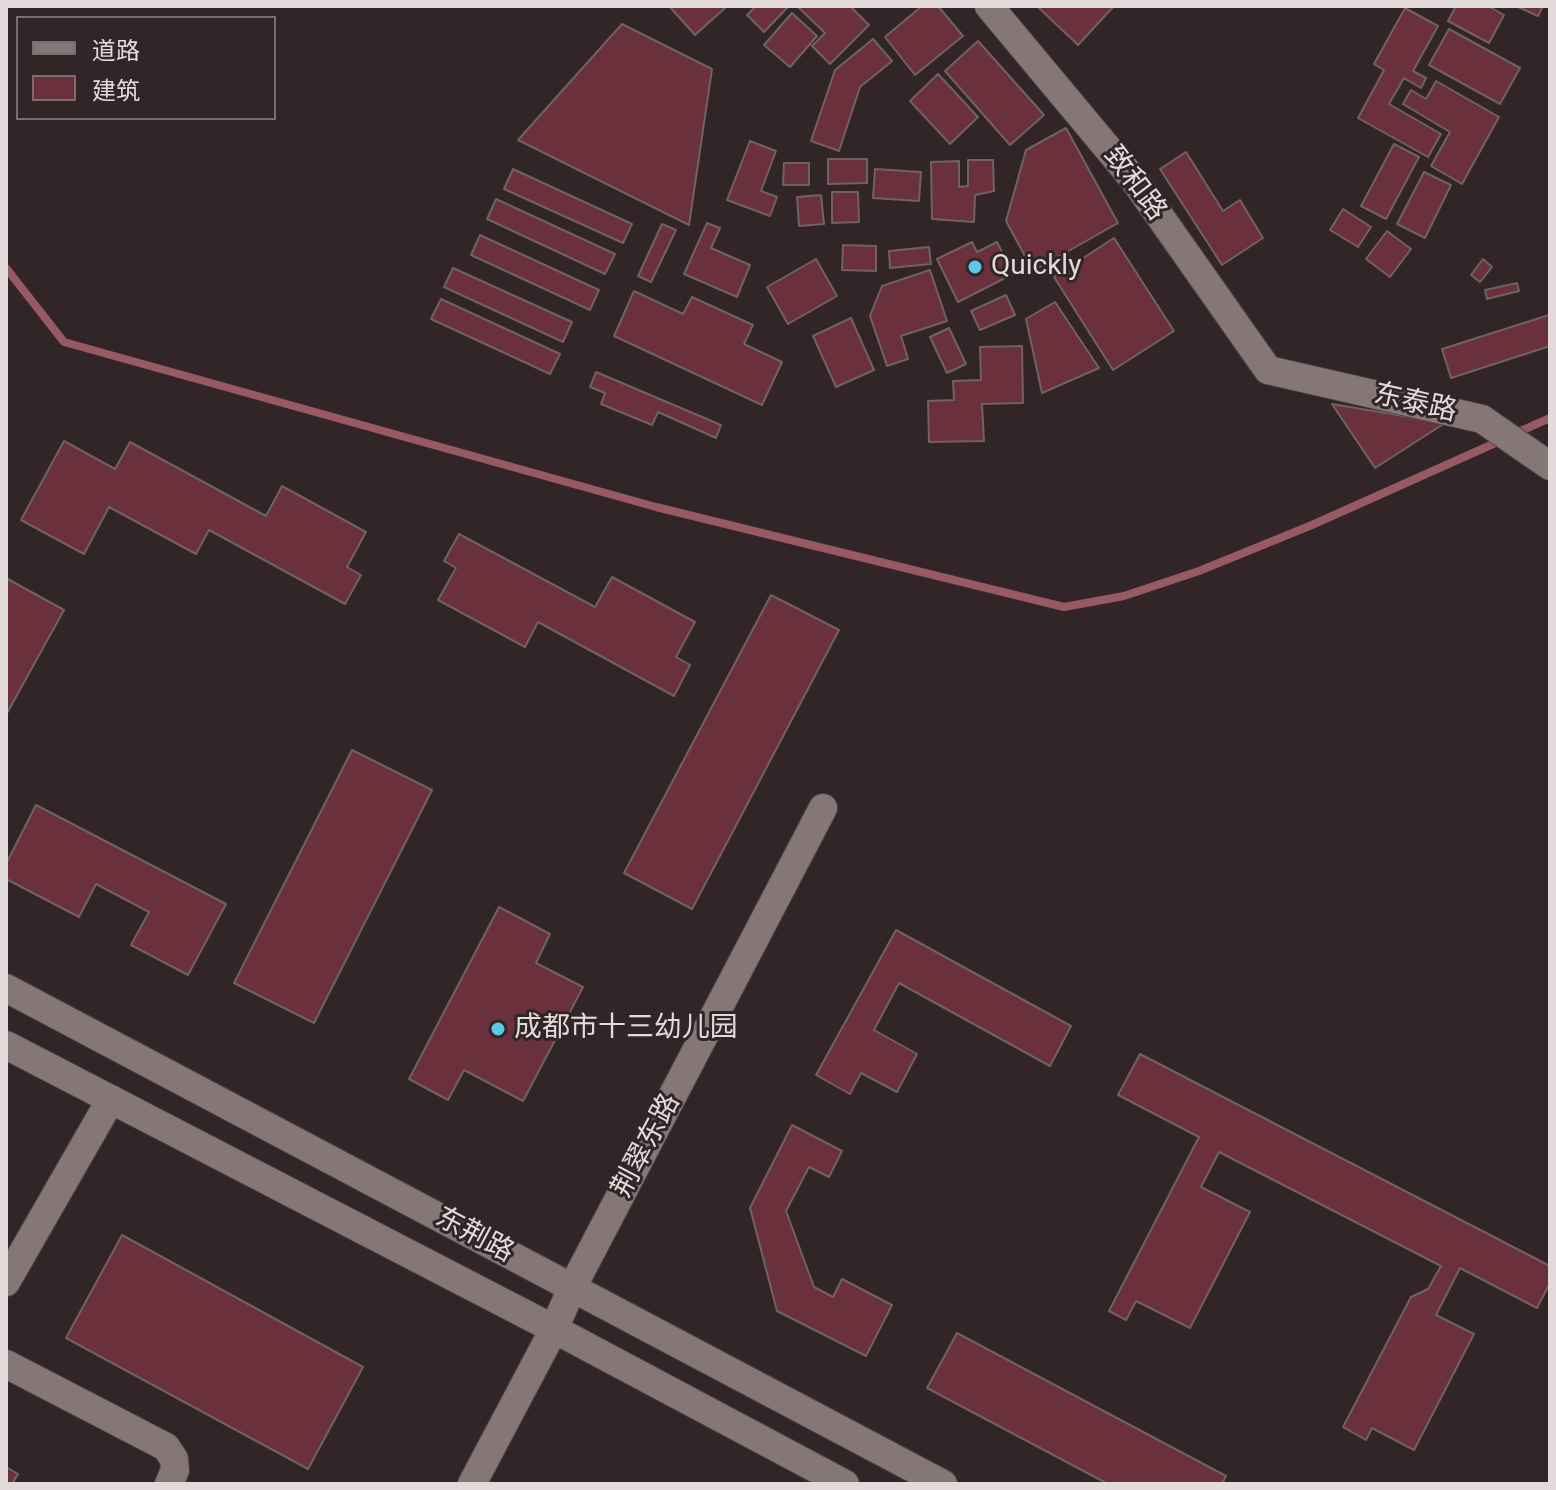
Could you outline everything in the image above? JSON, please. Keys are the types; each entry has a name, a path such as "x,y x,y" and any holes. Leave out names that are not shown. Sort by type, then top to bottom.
{"street":[{"name":"致和路","path":"989,6 1135,181 1268,370"},
{"name":"东泰路","path":"1268,370 1482,419 1542,460"},
{"name":"荆翠东路","path":"472,1484 823,808"},
{"name":"东荆路","path":"6,988 943,1484"},
{"name":"东荆路","path":"6,1045 554,1329 845,1484"},
{"path":"6,1282 111,1099"},
{"path":"6,1364 166,1447 174,1459 175,1470 169,1484"}],"building":[{"path":"669,6 723,6 725,8 695,35"},
{"path":"756,6 789,6 764,32 747,15"},
{"path":"797,6 850,6 869,25 830,64 812,46 825,33"},
{"path":"922,6 938,6 963,36 915,75 885,37"},
{"path":"1114,6 1078,45 1039,8"},
{"path":"1456,6 1488,6 1504,15 1489,43 1448,21"},
{"path":"1516,6 1543,6 1538,16"},
{"path":"1405,8 1438,26 1413,71 1426,78 1421,88 1404,78 1389,104 1441,134 1428,157 1358,118 1384,70 1374,64"},
{"path":"792,13 817,36 790,67 764,45"},
{"path":"622,24 712,69 689,225 518,140"},
{"path":"1449,29 1520,68 1500,104 1429,65"},
{"path":"873,39 892,61 860,87 839,151 811,141 835,70"},
{"path":"978,41 1044,115 1010,145 945,71"},
{"path":"938,74 978,117 950,144 910,101"},
{"path":"1436,81 1499,117 1462,184 1431,166 1450,132 1403,104 1411,90 1426,99"},
{"path":"1066,128 1118,223 1033,271 1006,221 1026,150"},
{"path":"750,141 776,151 761,191 777,197 770,216 727,200"},
{"path":"1394,144 1419,157 1386,219 1361,206"},
{"path":"1186,152 1223,211 1240,200 1263,238 1222,265 1160,169"},
{"path":"828,159 867,159 867,183 828,184"},
{"path":"968,160 993,160 994,191 975,195 974,222 932,219 931,162 959,161 959,187 968,186"},
{"path":"784,163 809,163 809,185 783,185"},
{"path":"513,169 632,224 623,243 504,189"},
{"path":"875,169 921,172 919,201 873,198"},
{"path":"1424,172 1451,185 1425,238 1397,224"},
{"path":"832,192 858,192 859,222 832,223"},
{"path":"821,195 824,224 799,226 797,197"},
{"path":"496,199 615,254 605,274 487,219"},
{"path":"1343,209 1371,227 1358,247 1330,230"},
{"path":"707,223 720,228 711,248 750,265 737,297 684,274"},
{"path":"662,224 676,230 651,282 638,276"},
{"path":"1387,231 1411,249 1390,277 1366,259"},
{"path":"480,235 599,290 590,310 471,255"},
{"path":"1114,238 1174,331 1113,370 1054,277"},
{"name":"Quickly","path":"972,242 977,252 997,242 1013,274 958,302 937,259"},
{"path":"843,245 876,246 876,271 842,270"},
{"path":"929,247 931,264 890,268 889,251"},
{"path":"816,259 837,296 788,324 767,287"},
{"path":"1483,259 1492,267 1480,282 1471,275"},
{"path":"453,268 572,322 563,342 444,287"},
{"path":"930,270 947,321 901,336 908,359 887,366 870,316 882,286"},
{"path":"1517,283 1519,291 1487,299 1485,290"},
{"path":"634,291 683,314 692,297 753,325 744,344 782,362 762,405 614,336"},
{"path":"1006,295 1015,315 980,330 971,311"},
{"path":"441,299 560,354 550,374 431,319"},
{"path":"1055,302 1099,368 1042,393 1026,319"},
{"path":"1549,315 1550,346 1451,378 1442,349"},
{"path":"851,318 874,370 836,387 813,336"},
{"path":"949,328 966,364 947,373 930,337"},
{"path":"1022,346 1023,403 982,404 984,441 929,442 928,401 954,400 953,381 981,380 980,347"},
{"path":"596,372 721,425 716,438 658,412 652,425 601,404 605,393 590,387"},
{"path":"1332,404 1445,423 1375,468"},
{"path":"64,441 115,469 130,442 266,516 282,486 366,532 347,567 361,575 345,604 209,530 196,554 109,507 84,554 21,520"},
{"path":"459,534 595,607 612,577 695,622 676,657 690,665 674,696 538,622 525,647 438,600 456,568 444,561"},
{"path":"6,578 64,610 6,715"},
{"path":"771,595 839,630 692,909 624,873"},
{"path":"352,750 432,790 314,1023 234,983"},
{"path":"36,805 226,904 188,975 131,945 149,912 96,884 79,917 6,879 6,864"},
{"name":"成都市十三幼儿园","path":"499,907 550,934 536,963 583,987 523,1101 464,1070 448,1100 409,1079"},
{"path":"896,930 1071,1026 1050,1066 899,983 874,1030 917,1054 897,1092 861,1073 850,1094 816,1075"},
{"path":"1140,1054 1550,1266 1550,1283 1537,1308 1460,1268 1436,1315 1474,1334 1414,1450 1372,1428 1366,1440 1343,1427 1411,1297 1428,1289 1441,1266 1219,1152 1201,1187 1250,1212 1190,1328 1136,1301 1126,1320 1109,1311 1199,1137 1118,1095"},
{"path":"792,1125 842,1151 829,1177 809,1167 786,1211 814,1287 833,1297 842,1279 892,1305 866,1356 777,1311 750,1208"},
{"path":"122,1235 363,1367 308,1469 66,1338"},
{"path":"957,1333 1226,1476 1222,1484 1108,1484 927,1388"},
{"path":"6,1467 18,1474 12,1484 6,1484"}],"waterway":[{"path":"6,268 64,342 656,507 1064,607 1124,596 1199,571 1312,525 1502,440"},
{"path":"1514,434 1550,418"}],"place":[{"name":"Quickly","path":"975,267"},
{"name":"成都市十三幼儿园","path":"498,1029"}]}
